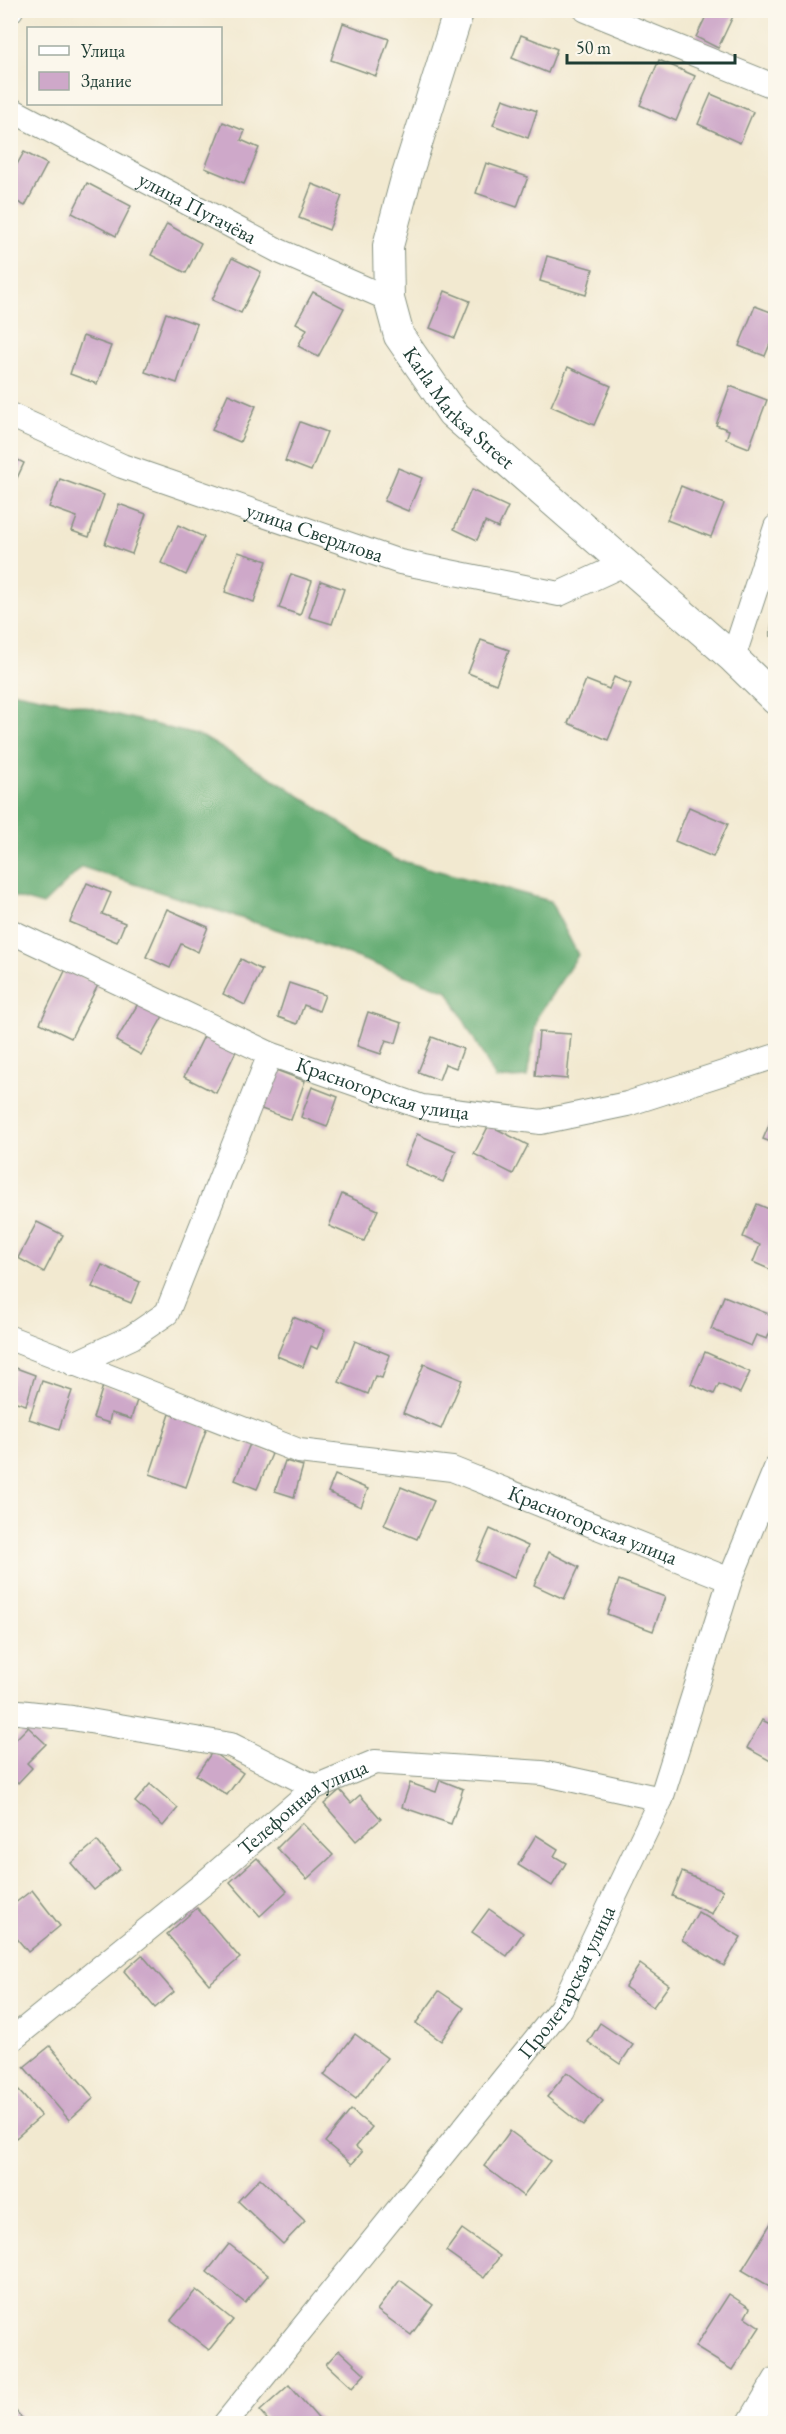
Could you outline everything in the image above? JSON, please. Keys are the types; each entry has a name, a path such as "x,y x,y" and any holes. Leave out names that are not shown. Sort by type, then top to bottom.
{"street":[{"name":"Karla Marksa Street","path":"459,10 407,175 388,246 389,299 399,336 452,413 733,658 776,700"},
{"path":"586,10 776,87"},
{"name":"улица Пугачёва","path":"10,109 279,251 389,299"},
{"name":"улица Свердлова","path":"10,415 122,466 400,562 559,594 626,564"},
{"path":"733,658 776,527"},
{"name":"Красногорская улица","path":"10,931 270,1054 422,1107 541,1122 627,1104 776,1056"},
{"path":"74,1365 132,1338 167,1313 270,1054"},
{"name":"Красногорская улица","path":"10,1338 74,1365 299,1451 452,1469 730,1580"},
{"name":"Пролетарская улица","path":"225,2424 561,2007 661,1799 730,1580 776,1468"},
{"path":"10,1711 72,1718 231,1745 315,1786"},
{"name":"Телефонная улица","path":"10,2041 202,1885 315,1786 375,1762 542,1773 661,1799"},
{"path":"749,2424 776,2379"}],"green space":[{"path":"11,691 79,705 203,737 282,784 394,859 550,901 578,955 537,1017 527,1077 496,1079 448,991 306,939 82,867 43,905 11,896"}],"building":[{"path":"709,10 735,12 718,48 696,37"},
{"path":"343,23 389,39 376,76 331,60"},
{"path":"521,35 557,49 548,73 512,58"},
{"path":"659,60 695,76 676,121 640,105"},
{"path":"711,94 753,112 740,143 698,124"},
{"path":"503,99 537,111 528,138 493,125"},
{"path":"223,122 245,131 241,140 259,148 244,184 205,168"},
{"path":"24,152 47,164 25,206 10,198 10,177"},
{"path":"486,163 528,177 517,207 476,193"},
{"path":"87,183 131,206 116,236 72,213"},
{"path":"312,184 342,196 329,230 299,218"},
{"path":"167,224 201,243 186,273 151,255"},
{"path":"547,256 593,269 586,295 540,281"},
{"path":"232,258 261,272 241,313 212,300"},
{"path":"445,291 470,301 455,338 430,328"},
{"path":"313,292 344,308 318,357 298,346 307,329 296,323"},
{"path":"755,306 776,314 776,346 770,344 765,356 739,346"},
{"path":"166,313 197,324 177,383 145,372"},
{"path":"83,336 111,346 97,384 70,374"},
{"path":"568,367 611,386 594,425 551,406"},
{"path":"730,386 767,400 749,448 726,439 729,430 716,425"},
{"path":"228,394 256,406 240,442 212,430"},
{"path":"300,422 327,432 311,471 285,461"},
{"path":"10,456 24,463 10,493"},
{"path":"398,468 422,478 408,511 384,501"},
{"path":"60,479 104,495 89,537 72,531 77,517 49,507"},
{"path":"681,486 724,504 711,537 667,520"},
{"path":"471,490 508,507 498,528 485,522 477,540 454,529"},
{"path":"119,504 146,514 132,554 105,544"},
{"path":"178,525 204,537 186,575 161,563"},
{"path":"238,552 267,561 254,602 225,592"},
{"path":"291,574 312,581 300,615 279,608"},
{"path":"321,581 344,589 332,624 309,617"},
{"path":"773,614 776,614 776,637 770,636"},
{"path":"481,640 509,650 496,684 468,673"},
{"path":"614,677 631,684 608,740 568,723 586,680 609,689"},
{"path":"689,807 728,824 713,857 675,841"},
{"path":"87,883 111,893 102,914 125,923 117,942 70,922"},
{"path":"167,909 208,927 198,952 181,944 170,968 146,957"},
{"path":"241,959 262,970 245,1005 223,994"},
{"path":"66,969 98,985 71,1038 40,1023"},
{"path":"289,983 325,995 319,1011 304,1005 297,1024 278,1017"},
{"path":"139,1002 163,1016 141,1055 116,1041"},
{"path":"368,1012 402,1023 396,1043 386,1040 381,1054 357,1046"},
{"path":"539,1032 571,1034 567,1079 535,1076"},
{"path":"204,1036 236,1051 216,1093 184,1077"},
{"path":"432,1037 463,1049 456,1068 445,1064 439,1080 418,1072"},
{"path":"273,1069 305,1081 291,1120 259,1108"},
{"path":"312,1087 338,1097 327,1127 301,1117"},
{"path":"772,1118 776,1119 776,1144 763,1139"},
{"path":"489,1125 528,1145 513,1174 474,1154"},
{"path":"417,1134 456,1151 443,1182 404,1165"},
{"path":"342,1194 378,1210 364,1241 329,1226"},
{"path":"757,1204 776,1212 776,1272 753,1262 760,1245 743,1237"},
{"path":"37,1222 63,1235 44,1272 18,1258"},
{"path":"102,1265 140,1282 131,1303 92,1287"},
{"path":"724,1296 776,1317 767,1339 756,1335 751,1346 711,1329"},
{"path":"293,1317 325,1330 317,1349 311,1346 303,1367 277,1356"},
{"path":"355,1341 390,1355 382,1378 375,1376 368,1394 339,1382"},
{"path":"705,1352 750,1372 740,1393 719,1384 714,1394 691,1384"},
{"path":"424,1364 462,1380 441,1429 403,1413"},
{"path":"16,1368 35,1375 26,1405 10,1400 10,1384"},
{"path":"42,1381 72,1391 59,1429 29,1419"},
{"path":"103,1386 138,1397 131,1419 111,1413 109,1423 93,1418"},
{"path":"170,1414 207,1427 186,1487 150,1474"},
{"path":"250,1444 272,1454 257,1489 235,1480"},
{"path":"285,1461 303,1466 294,1497 275,1491"},
{"path":"335,1475 368,1489 361,1507 328,1492"},
{"path":"401,1487 434,1501 417,1539 384,1525"},
{"path":"490,1529 528,1546 514,1578 476,1561"},
{"path":"549,1552 579,1567 564,1599 534,1585"},
{"path":"619,1580 665,1597 653,1631 607,1614"},
{"path":"762,1720 776,1727 776,1764 747,1748"},
{"path":"28,1727 46,1744 27,1763 32,1768 18,1783 10,1775 10,1745"},
{"path":"212,1752 243,1773 227,1795 196,1775"},
{"path":"440,1780 463,1789 451,1824 402,1807 410,1783 436,1792"},
{"path":"150,1784 178,1808 163,1826 135,1802"},
{"path":"340,1790 351,1803 360,1795 381,1819 356,1841 324,1804"},
{"path":"302,1823 333,1855 307,1879 277,1848"},
{"path":"536,1835 558,1849 554,1856 566,1863 552,1886 518,1865"},
{"path":"97,1841 120,1869 94,1890 71,1863"},
{"path":"257,1858 287,1891 260,1916 230,1882"},
{"path":"682,1872 723,1890 712,1914 672,1896"},
{"path":"32,1890 60,1926 28,1952 10,1930 10,1907"},
{"path":"197,1908 240,1958 209,1984 167,1934"},
{"path":"489,1909 523,1933 507,1956 472,1932"},
{"path":"698,1912 741,1937 724,1966 682,1940"},
{"path":"142,1955 174,1992 155,2008 124,1971"},
{"path":"640,1964 669,1985 653,2007 625,1987"},
{"path":"439,1991 464,2008 441,2041 416,2023"},
{"path":"600,2023 633,2045 620,2064 588,2042"},
{"path":"355,2034 387,2058 356,2099 324,2075"},
{"path":"50,2046 94,2098 69,2120 24,2067"},
{"path":"567,2072 603,2101 583,2126 547,2097"},
{"path":"10,2081 41,2116 16,2138 10,2131"},
{"path":"351,2110 372,2127 356,2147 362,2152 352,2164 325,2142"},
{"path":"510,2131 550,2161 523,2196 484,2166"},
{"path":"260,2178 305,2221 283,2244 238,2201"},
{"path":"776,2215 776,2290 742,2270"},
{"path":"462,2229 500,2256 484,2278 446,2251"},
{"path":"229,2244 268,2275 245,2303 207,2272"},
{"path":"400,2280 433,2305 411,2335 377,2310"},
{"path":"196,2290 233,2320 209,2350 171,2320"},
{"path":"729,2294 750,2308 745,2317 760,2327 732,2370 695,2347"},
{"path":"339,2350 365,2374 352,2388 326,2364"},
{"path":"289,2385 323,2424 271,2424 260,2411"},
{"path":"15,2410 27,2424 10,2424 10,2414"}]}
